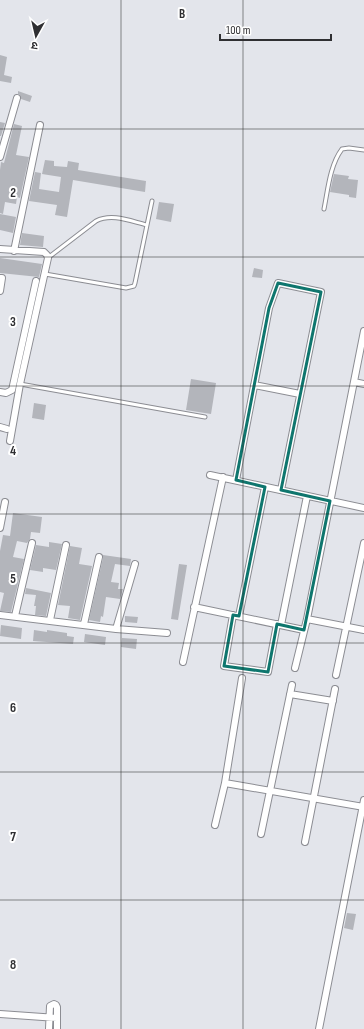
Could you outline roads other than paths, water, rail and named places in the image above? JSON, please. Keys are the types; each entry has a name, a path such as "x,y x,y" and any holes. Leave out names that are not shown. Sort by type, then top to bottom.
{"street":[{"path":"0,157 17,98"},
{"path":"14,251 40,125"},
{"path":"0,250 44,252 48,258 20,384 10,441"},
{"path":"0,278 2,278 0,291"},
{"path":"0,392 6,393 12,390 36,281"},
{"path":"236,480 269,308 278,283 321,292 281,490"},
{"path":"295,668 307,619 364,331"},
{"path":"354,382 364,384"},
{"path":"254,384 300,394"},
{"path":"0,427 7,429"},
{"path":"210,474 364,508"},
{"path":"183,662 223,477"},
{"path":"265,487 224,666 268,672 307,496"},
{"path":"0,528 5,502"},
{"path":"16,616 32,543"},
{"path":"336,675 364,543"},
{"path":"50,620 66,545"},
{"path":"84,624 99,557"},
{"path":"116,628 135,564"},
{"path":"194,607 304,630"},
{"path":"0,615 167,633"},
{"path":"307,619 364,630"},
{"path":"215,824 225,782 242,678"},
{"path":"261,834 292,685"},
{"path":"306,842 335,689"},
{"path":"290,694 333,701"},
{"path":"225,782 313,799 364,805 319,1029"},
{"path":"49,1029 50,1006 54,1004 57,1007 57,1029"},
{"path":"0,1014 57,1018"}],"lane":[{"path":"324,209 330,177 342,149 349,148 364,150"},
{"path":"44,274 126,288 134,286 152,200"},
{"path":"48,258 101,218 114,217 147,225"},
{"path":"20,384 205,417"}]}
